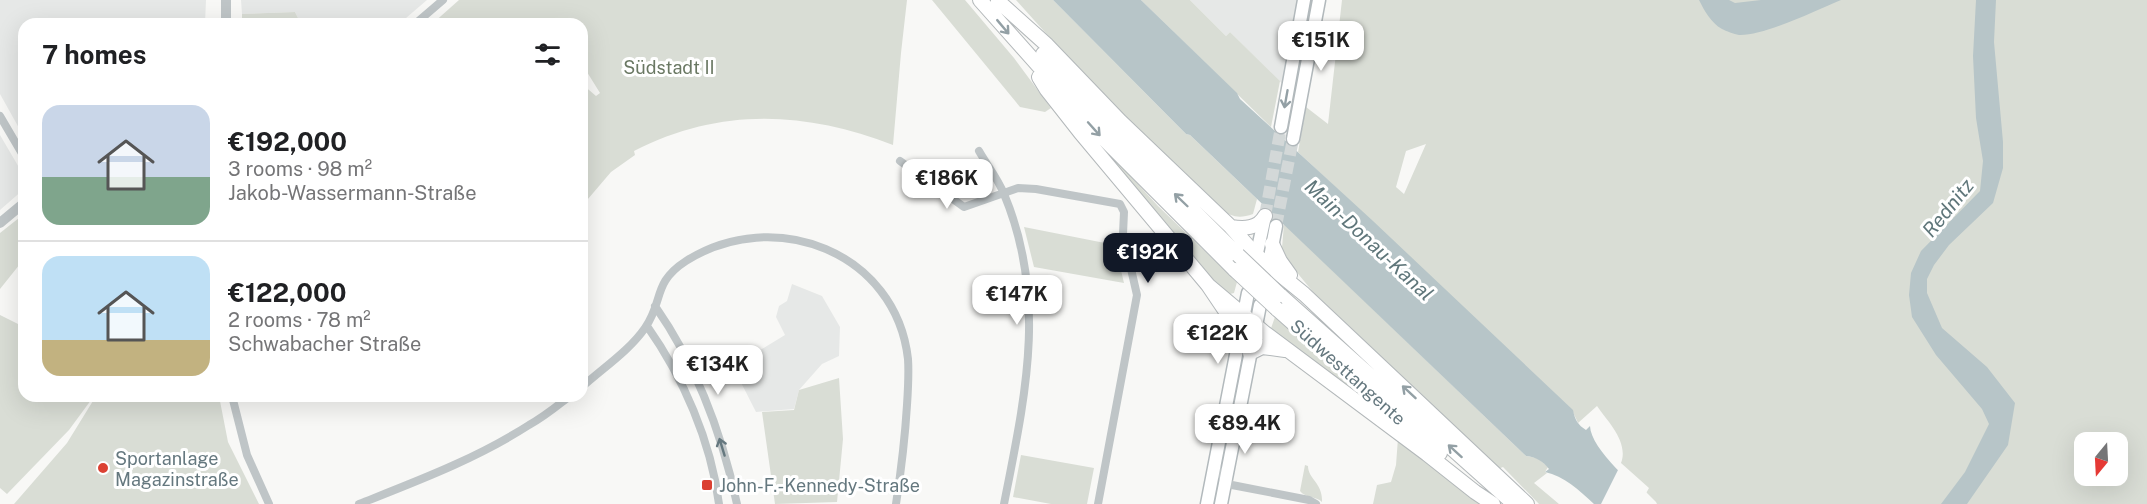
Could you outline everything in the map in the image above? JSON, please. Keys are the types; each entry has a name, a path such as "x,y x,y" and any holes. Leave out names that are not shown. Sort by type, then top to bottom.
{"highway":[{"name":"Südwesttangente","path":"980,0 1101,136 1235,270 1498,504"},
{"name":"Südwesttangente","path":"998,0 1112,129 1238,255 1514,504"},
{"path":"998,0 1047,45 1120,121 1231,227 1262,264 1304,294 1527,504"},
{"path":"1026,54 1047,90 1208,285 1239,331"},
{"path":"1231,227 1252,227 1261,222 1270,221"},
{"path":"1272,244 1280,261 1304,294"},
{"path":"1208,285 1288,351 1493,504"},
{"path":"1250,353 1262,347 1288,351"}],"main road":[{"path":"1281,127 1304,0"},
{"path":"1293,139 1319,0"},
{"path":"1262,264 1272,244 1270,221"},
{"path":"1262,264 1270,221"},
{"path":"1207,504 1248,293"},
{"path":"1221,504 1260,305"}],"street":[{"path":"226,0 226,18"},
{"path":"422,18 443,0"},
{"path":"0,116 18,147"},
{"path":"979,151 1003,193 1017,231 1026,270 1030,327 1022,412 1004,504"},
{"path":"900,161 964,207 1018,188 1107,200 1120,204 1124,212 1123,234 1137,296 1098,504"},
{"path":"0,223 18,208"},
{"path":"588,382 638,338 647,326 662,283 685,261 706,250 743,237 781,237 806,241 837,254 858,268 884,295 900,326 908,360 904,444 897,504"},
{"path":"655,306 693,369 714,421 737,504"},
{"path":"647,326 672,365 697,421 707,448 719,504"},
{"path":"234,402 247,455 269,504"},
{"path":"359,504 432,475 481,452 530,425 562,402"},
{"path":"1215,465 1225,481 1232,485 1310,500 1316,504"}],"shaded area":[{"path":"0,0 206,0 205,18 18,18 18,126 0,94"},
{"path":"241,0 427,0 406,18 298,18 295,12 242,14"},
{"path":"1190,0 1326,0 1306,107 1230,32 1226,36"},
{"path":"0,135 18,166 18,194 0,210"},
{"path":"792,284 822,296 840,327 839,356 822,364 799,390 794,409 756,412 727,355 735,350 752,355 785,335 776,317 779,306 787,301"}],"green space":[{"name":"Südstadt II","path":"459,0 907,0 893,145 828,125 795,120 731,121 698,127 666,137 634,151 635,155 611,172 588,199 588,89 596,96 600,93 588,74 588,18 439,18"},
{"path":"932,0 965,0 1014,58 1051,108 1045,112 1020,107"},
{"path":"1016,0 1053,0 1186,134 1190,135 1257,199 1253,214 1236,216 1220,209 1087,79"},
{"path":"1141,0 1190,0 1226,36 1230,32 1280,81 1271,127"},
{"path":"1342,0 2147,0 2147,504 1640,504 1649,488 1621,463 1623,455 1620,440 1597,406 1578,423 1572,410 1298,152 1306,107 1328,124","holes":["1426,144 1404,194 1396,187 1406,151"]},
{"path":"295,12 298,18 242,18 242,14"},
{"path":"1073,114 1158,206 1237,282 1234,293 1230,294 1218,287"},
{"path":"18,219 18,266 0,289 0,233"},
{"path":"1284,224 1526,456 1538,458 1548,467 1545,472 1547,473 1534,483 1559,504 1539,504 1503,467 1498,469 1318,298 1290,264 1282,248"},
{"path":"1024,227 1115,245 1124,283 1034,267"},
{"path":"0,315 18,324 18,402 90,402 69,430 7,494 0,488"},
{"path":"1275,317 1359,393 1359,395 1270,331"},
{"path":"839,378 843,439 837,502 775,504 762,412 794,410 799,390"},
{"path":"92,402 220,402 228,442 259,504 14,504 67,443"},
{"path":"1398,438 1480,504 1373,504 1377,485 1391,482 1396,465"},
{"path":"1021,455 1094,468 1087,504 1051,504 1013,497"},
{"path":"1305,465 1308,466 1320,490 1322,502 1300,491"}],"water":[{"name":"Main-Donau-Kanal","path":"1053,0 1141,0 1237,93 1240,99 1573,410 1581,426 1586,430 1590,426 1592,436 1606,457 1654,504 1594,504 1565,480 1545,472 1549,469 1544,464 1536,458 1526,456 1190,135 1186,134"},
{"path":"1699,0 1729,0 1735,3 1761,0 1841,0 1776,27 1739,35 1722,29 1714,23"},
{"path":"1976,0 1996,0 1994,42 2003,142 2003,168 1993,203 1949,245 1934,265 1927,279 1927,293 1942,328 1987,367 2015,403 2008,445 1967,504 1941,504 1965,472 1989,424 1982,409 1936,355 1912,317 1909,295 1911,273 1921,251 1980,191 1983,161 1976,118 1973,56"}],"pier":[{"path":"1620,466 1656,502 1657,504 1601,504"}],"tunnel":[{"path":"1265,216 1281,127"},
{"path":"1276,226 1293,139"}],"place":[{"name":"Sportanlage Magazinstraße","path":"103,468"},
{"name":"John-F.-Kennedy-Straße","path":"707,485"}],"water label":[{"name":"Rednitz","path":"1948,208"}]}
